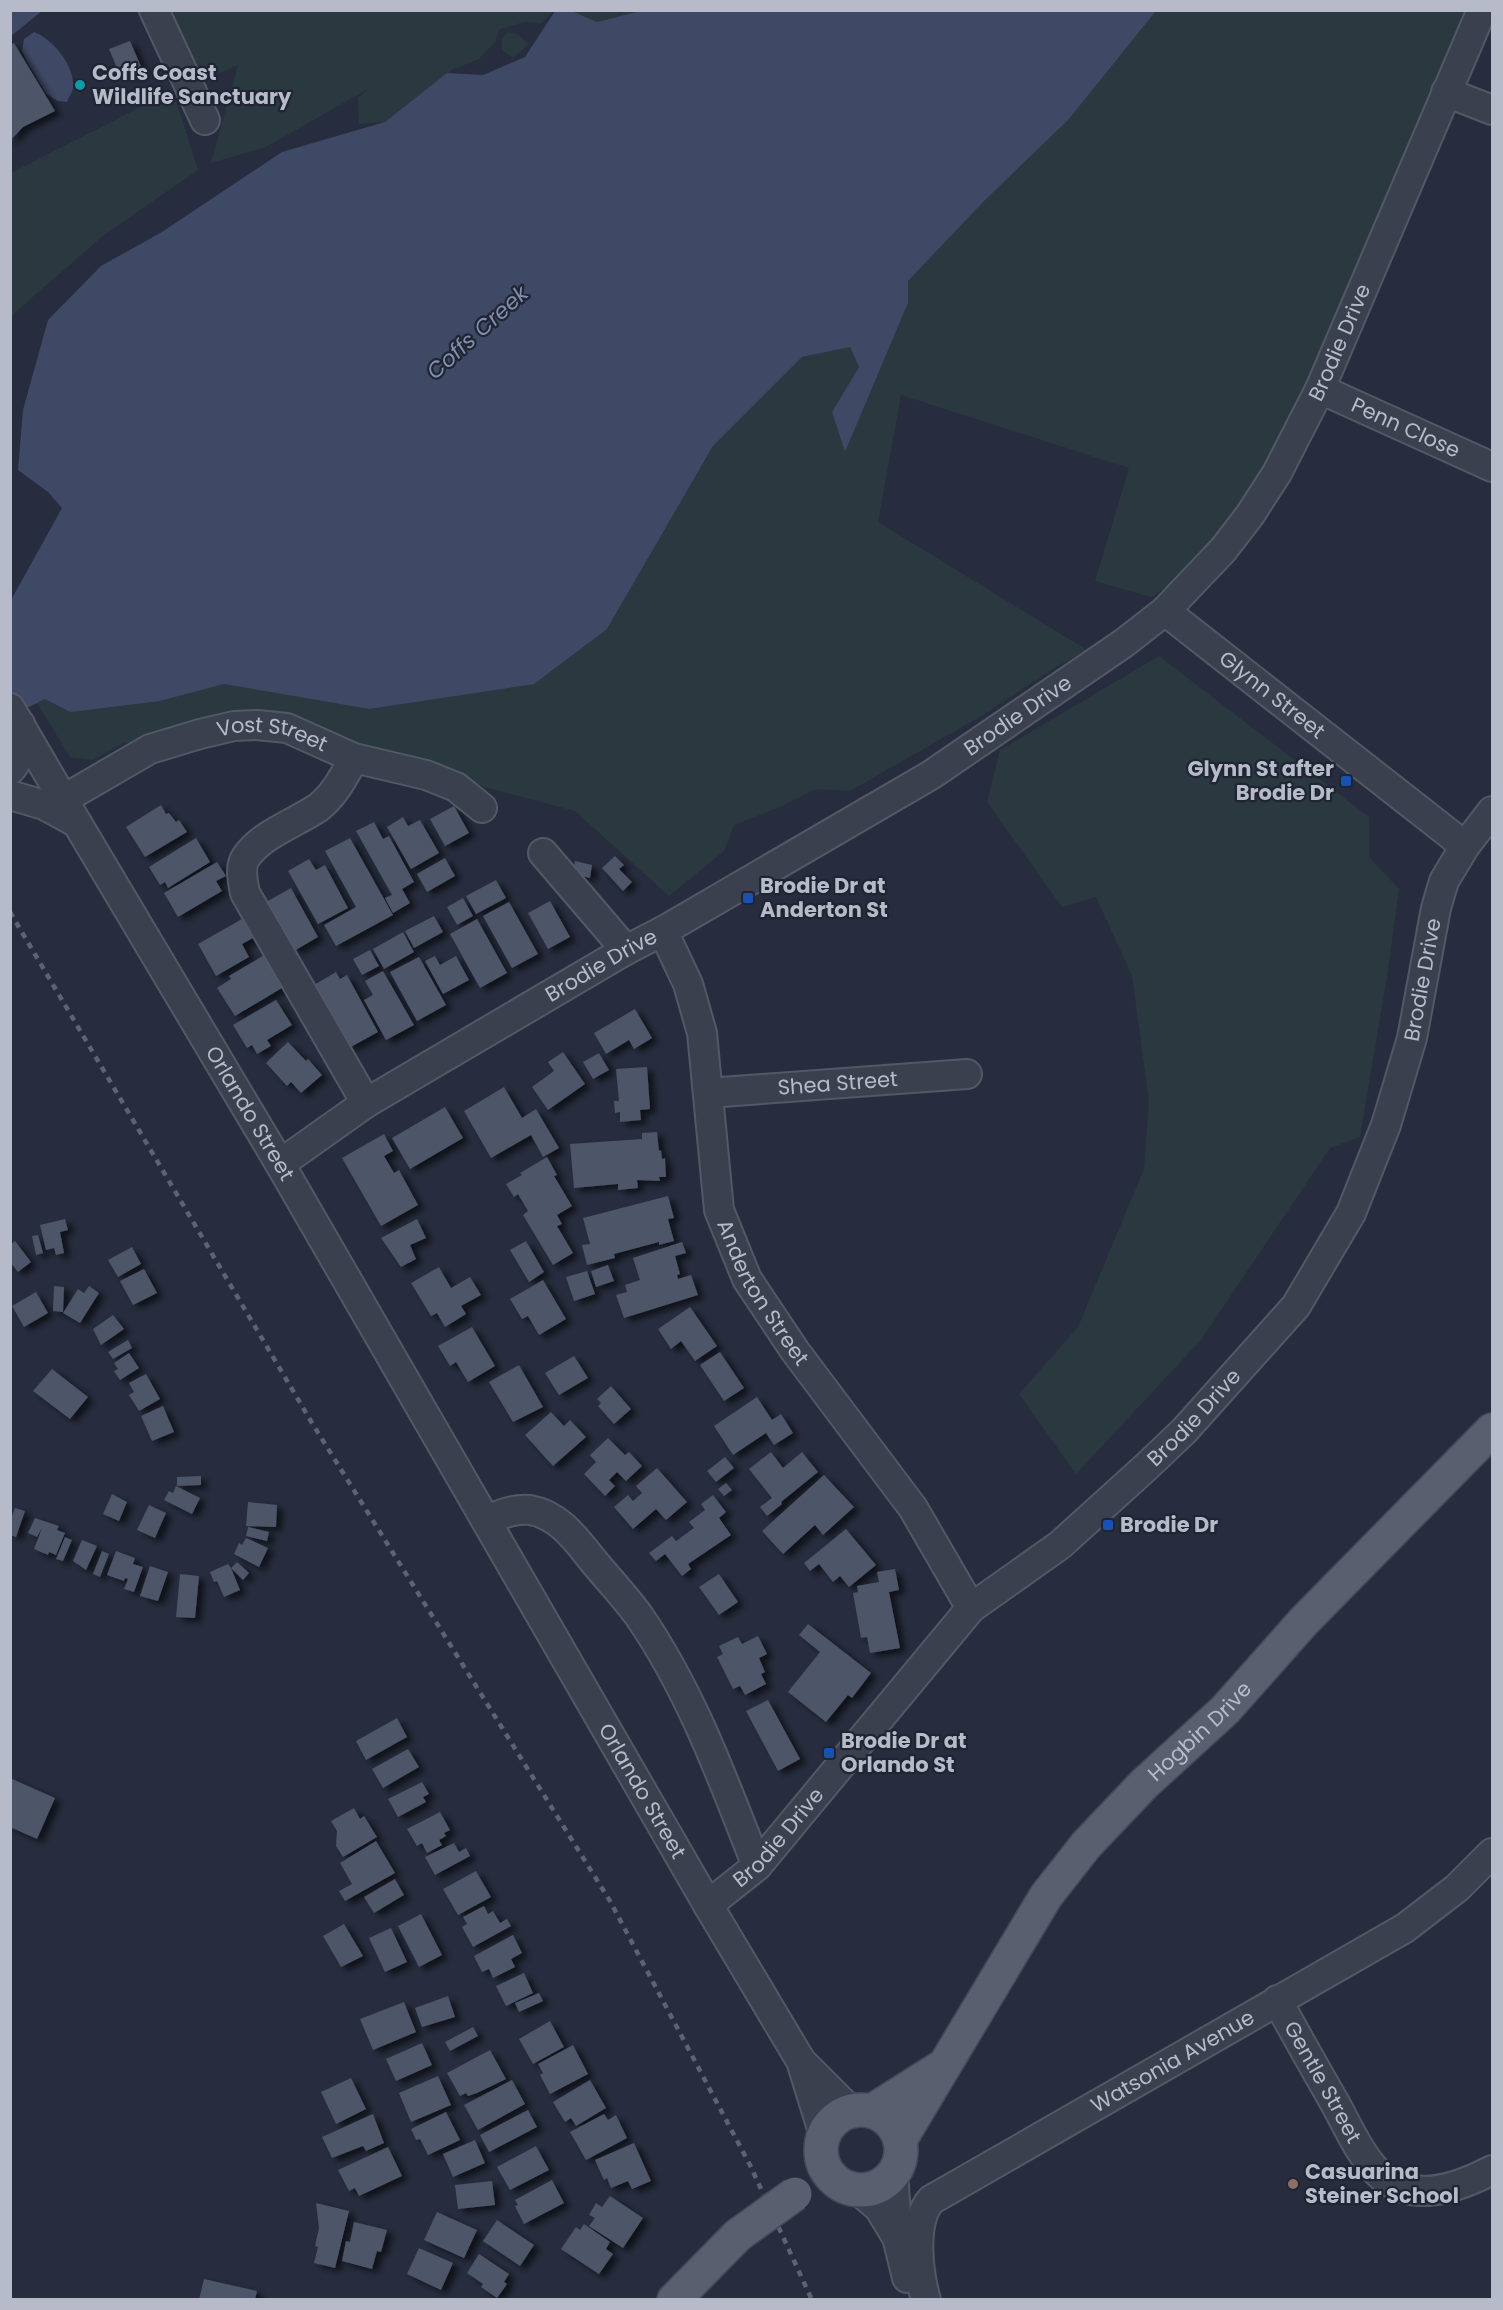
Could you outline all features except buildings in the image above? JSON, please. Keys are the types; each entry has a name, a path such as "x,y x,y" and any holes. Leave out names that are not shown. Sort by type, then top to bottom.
{"main road":[{"name":"Hogbin Drive","path":"900,2140 1046,1896 1086,1845 1144,1784 1225,1710 1304,1621 1492,1430"},
{"name":"Hogbin Drive","path":"862,2111 946,2063"},
{"path":"674,2300 738,2235 795,2194 823,2148 830,2125 839,2116 862,2111 890,2122 900,2140 901,2152 899,2163 884,2182 873,2188 795,2194"},
{"path":"823,2148 828,2172 837,2181 852,2188"}],"street":[{"path":"154,10 205,120"},
{"name":"Brodie Drive","path":"280,1164 366,1103 626,950 663,931 932,775 1092,665 1165,611 1223,550 1250,515 1277,473 1320,389 1482,10"},
{"path":"1446,92 1492,110"},
{"name":"Penn Close","path":"1320,389 1492,467"},
{"name":"Glynn Street","path":"1165,611 1465,846"},
{"path":"10,770 16,764 21,748 15,716"},
{"name":"Orlando Street","path":"15,716 76,824 280,1164 708,1905 801,2061 823,2148"},
{"name":"Vost Street","path":"63,799 150,749 234,726 257,725 287,728 354,758 426,775 456,788 482,808"},
{"path":"354,758 333,794 319,807 262,841 245,858 242,876 245,893 366,1103"},
{"path":"10,795 44,805 76,824"},
{"name":"Brodie Drive","path":"708,1905 757,1866 971,1608 1060,1545 1145,1468 1184,1431 1296,1306 1351,1213 1386,1125 1412,1038 1436,908 1444,881 1465,846 1492,811"},
{"path":"543,853 626,950"},
{"name":"Anderton Street","path":"663,931 688,984 702,1033 719,1210 747,1279 795,1351 913,1508 971,1608"},
{"name":"Shea Street","path":"708,1093 967,1074"},
{"path":"486,1520 510,1511 529,1510 549,1516 567,1529 638,1615 677,1679 710,1745 757,1866"},
{"name":"Watsonia Avenue","path":"926,2300 919,2229 925,2207 931,2200 1405,1928 1457,1888 1492,1852"},
{"name":"Gentle Street","path":"1277,2000 1371,2164 1384,2178 1400,2187 1418,2191 1437,2191 1456,2187 1492,2170"},
{"name":"Orlando Street","path":"801,2061 862,2111"},
{"path":"893,2173 898,2241 912,2300"},
{"path":"852,2188 879,2208 898,2241"}],"shaded area":[{"path":"168,11 553,11 542,23 524,22 500,29 495,42 479,59 452,70 385,122 359,124 358,98 368,89 266,147 211,163 238,65 219,73 197,68 184,48"},
{"path":"572,11 645,11 597,22"},
{"path":"1156,11 1482,11 1320,389 1223,550 1151,597 1095,581 1129,468 901,395 878,522 1087,650 1051,670 983,715 850,791 816,789 782,806 734,825 724,851 669,896 575,811 488,788 269,715 121,744 93,760 70,757 37,703 45,699 160,701 224,684 369,709 607,629 713,446 802,357 850,347 859,367 832,412 845,451 908,303 908,281 1132,41"},
{"path":"507,32 518,34 529,44 513,58 502,50 502,39"},
{"path":"170,92 178,107 198,170 104,235 11,316 11,173"},
{"path":"1159,656 1369,817 1369,857 1399,889 1387,977 1360,1137 1330,1148 1201,1340 1076,1474 1019,1394 1078,1327 1144,1169 1149,1101 1132,976 1096,897 1062,907 987,802 1000,750"}],"water":[{"path":"11,10 42,10 42,11 11,36"},
{"name":"Coffs Creek","path":"645,10 1156,11 1068,120 985,200 908,281 908,303 845,452 832,412 859,367 850,347 802,357 713,446 607,629 534,684 369,709 224,684 160,701 70,712 45,699 11,716 11,600 62,508 48,492 18,470 23,410 48,320 101,266 162,232 282,152 385,122 447,73 483,75 525,57 555,11 572,11 597,22"},
{"path":"34,32 49,41 67,63 71,72 73,89 67,102 58,101 46,94 26,60 22,51 24,39"}],"railway":[{"path":"10,912 312,1423 610,1901 750,2165 812,2300"}],"place":[{"name":"Coffs Coast Wildlife Sanctuary","path":"80,85"},
{"name":"Glynn St after Brodie Dr","path":"1346,781"},
{"name":"Brodie Dr at Anderton St","path":"748,898"},
{"name":"Brodie Dr","path":"1108,1525"},
{"name":"Brodie Dr at Orlando St","path":"829,1753"},
{"name":"Casuarina Steiner School","path":"1293,2184"}]}
